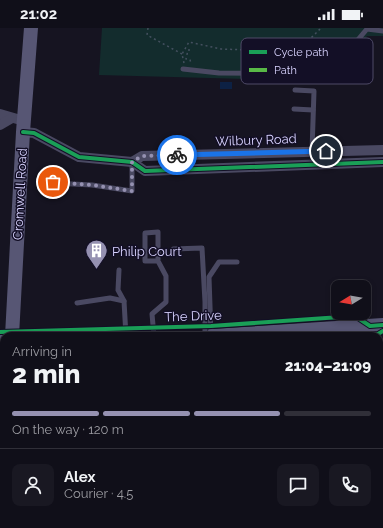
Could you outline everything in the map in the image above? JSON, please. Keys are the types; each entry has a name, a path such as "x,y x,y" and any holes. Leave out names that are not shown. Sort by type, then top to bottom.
{"main road":[{"name":"Cromwell Road","path":"12,332 20,124 31,28"},
{"name":"The Drive","path":"274,332 383,325"}],"street":[{"name":"Wilbury Road","path":"0,114 79,156 132,162 145,171 383,162"},
{"path":"0,125 20,124"},
{"name":"Wilbury Road","path":"132,162 142,156 383,150"}],"lane":[{"path":"360,38 367,30 380,30"},
{"path":"183,69 219,73 241,73"},
{"path":"295,90 314,91 312,151"},
{"path":"294,109 314,110"},
{"path":"53,182 92,185 132,191 132,162"},
{"path":"154,332 152,314 166,302 166,276 158,261 158,232 145,233 145,261 158,261"},
{"path":"173,249 202,248 205,332"},
{"path":"211,332 209,277 219,262 237,262"},
{"path":"119,270 118,290 124,301 126,332"},
{"path":"77,303 110,298 124,301"}],"path":[{"path":"148,28 148,35 182,54 189,42 221,49 241,50"},
{"path":"310,38 321,28"},
{"path":"189,65 194,65 190,63 190,60 186,59 188,50 190,50"}],"green space":[{"path":"102,28 383,28 383,36 367,36 366,38 241,38 241,79 99,75"}],"water":[{"path":"220,82 232,82 232,89 220,89"}],"cycle path":[{"path":"23,132 34,133 79,157 132,162 145,171 383,162"},
{"path":"0,332 211,326 355,316 370,326 383,325"}],"way so far":[{"path":"53,182 92,185 132,191 132,162 142,156 177,155"}],"place":[{"name":"Philip Court","path":"97,270"}],"route":[{"path":"177,155 326,151"}]}
